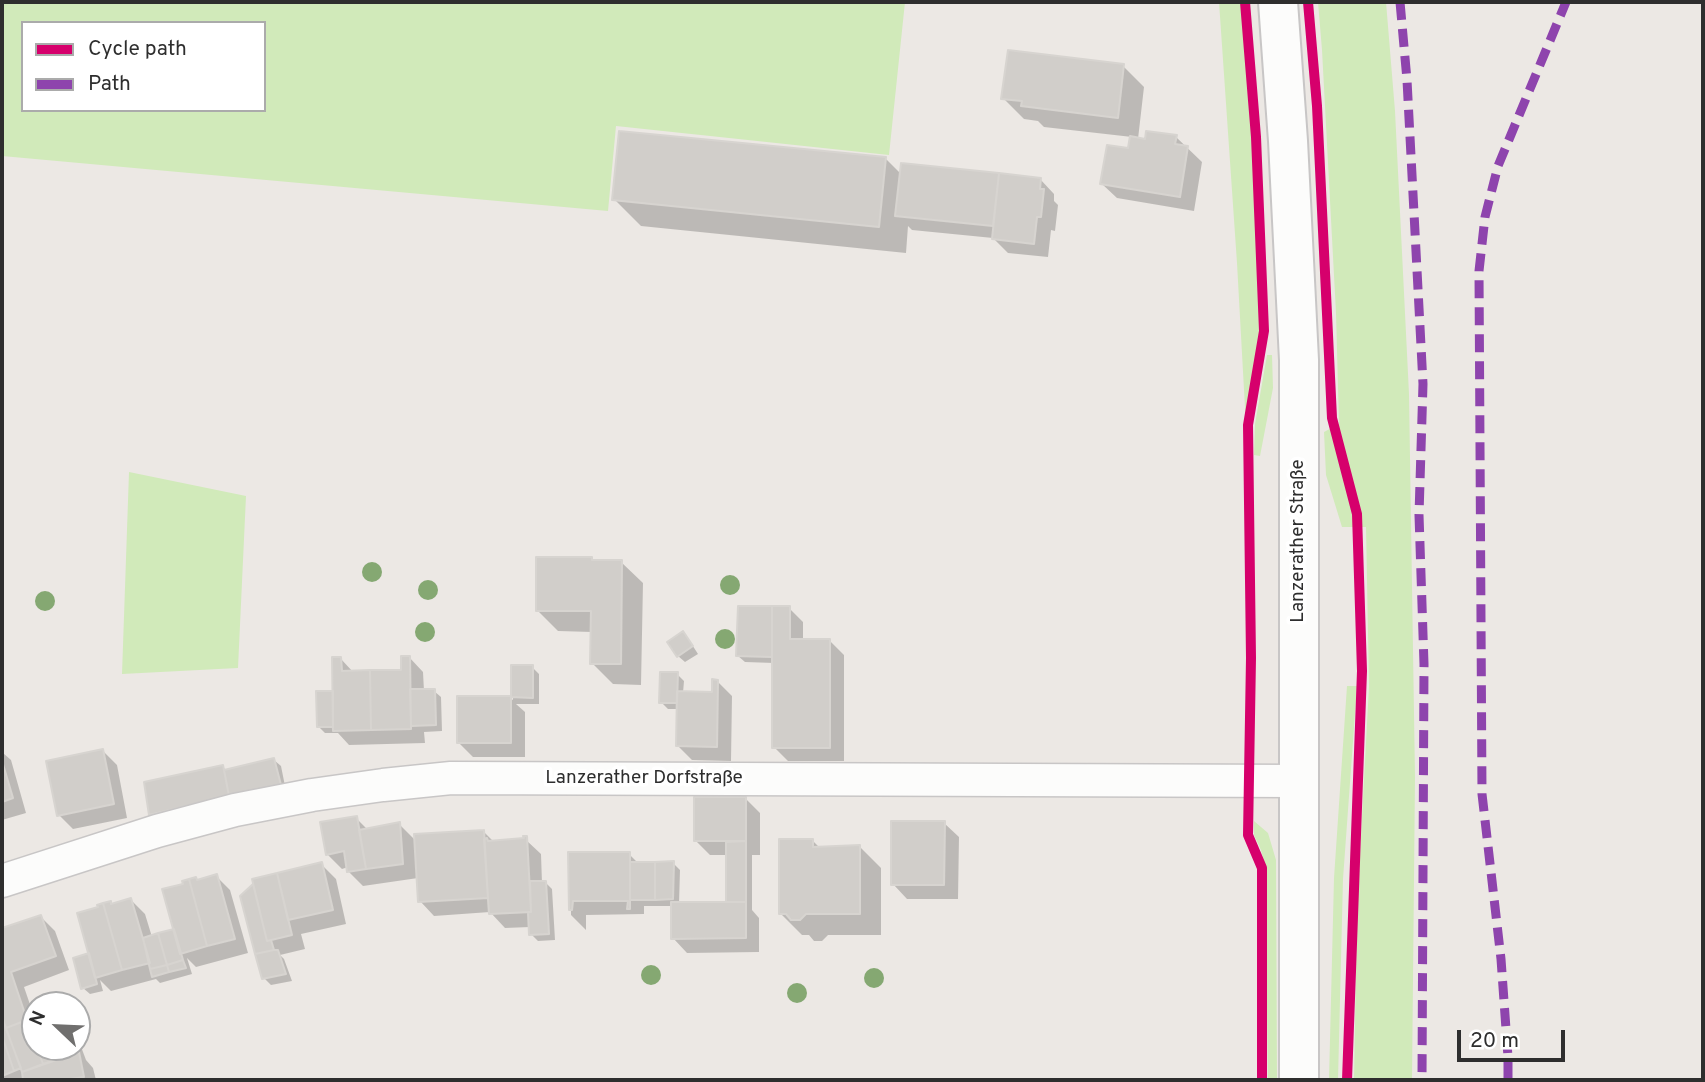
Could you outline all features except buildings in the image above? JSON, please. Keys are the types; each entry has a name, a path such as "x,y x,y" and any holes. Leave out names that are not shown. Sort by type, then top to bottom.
{"main road":[{"name":"Lanzerather Straße","path":"1278,2 1299,360 1299,1080"}],"street":[{"name":"Lanzerather Dorfstraße","path":"2,881 157,831 234,810 312,795 451,778 1299,781"}],"green space":[{"path":"2,2 905,2 889,155 616,126 608,211 2,156"},
{"path":"1219,2 1242,2 1251,108 1262,329 1246,426 1237,263"},
{"path":"1318,2 1386,2 1395,111 1409,394 1415,777 1412,1080 1354,1080 1357,912 1369,686 1366,527 1342,527 1326,475 1324,432 1339,424 1336,313"},
{"path":"1267,355 1272,355 1273,388 1260,456 1254,455 1255,424"},
{"path":"129,472 246,496 238,668 122,674"},
{"path":"1347,686 1357,686 1343,879 1338,1080 1329,1080 1334,878"},
{"path":"1254,821 1268,833 1276,860 1277,1080 1268,1080 1265,866 1254,835"}],"marked path":[{"path":"1400,2 1407,80 1423,384 1419,515 1424,664 1422,1080"},
{"path":"1508,1080 1501,959 1482,794 1479,271 1485,217 1498,166 1566,2"}],"cycle path":[{"path":"1245,2 1256,137 1264,331 1248,425 1251,658 1248,835 1262,868 1262,1080"},
{"path":"1308,2 1317,106 1332,418 1357,514 1362,671 1347,1080"}]}
